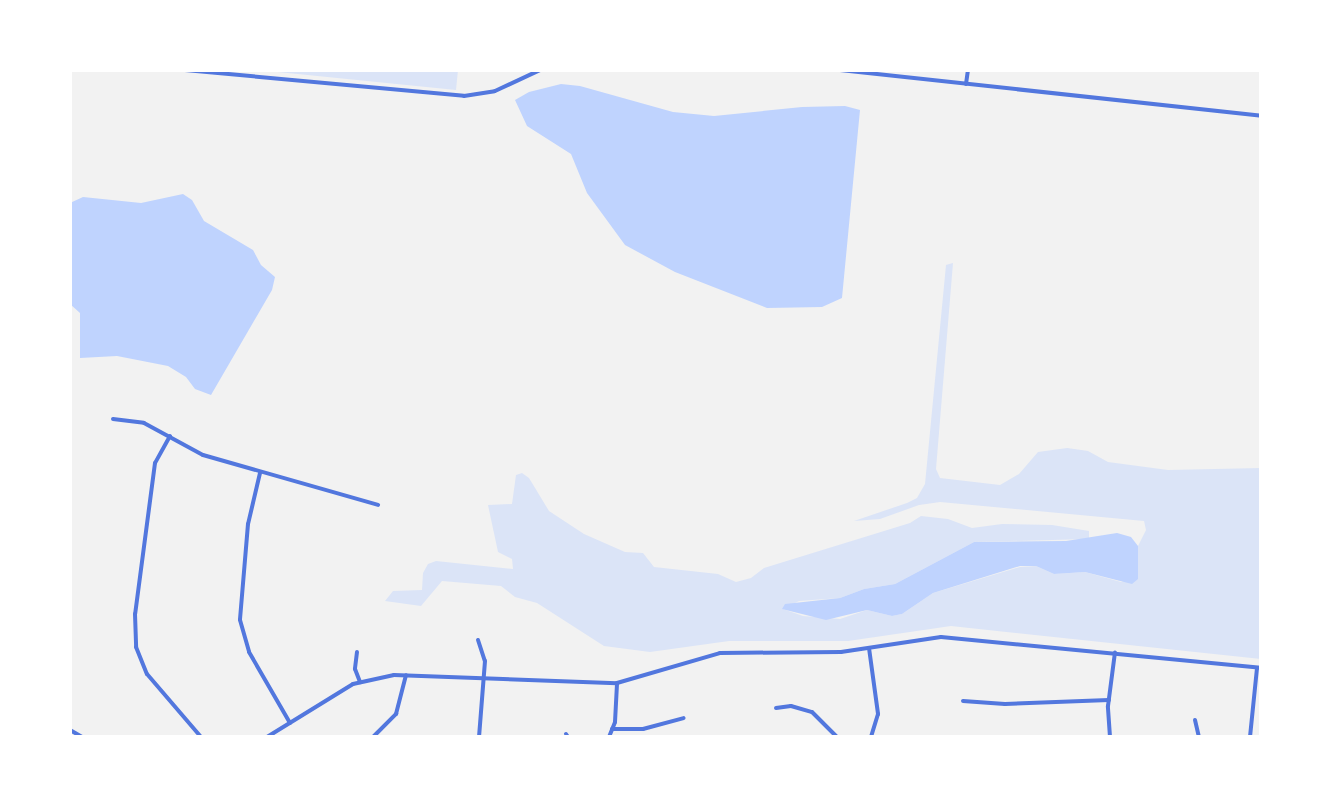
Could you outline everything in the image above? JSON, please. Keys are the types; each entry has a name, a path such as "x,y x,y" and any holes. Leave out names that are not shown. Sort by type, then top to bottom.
{"street":[{"path":"185,70 464,96 495,91 540,70"},
{"path":"840,70 1261,116"},
{"path":"966,84 968,70"},
{"path":"113,419 144,423 203,455 378,505"},
{"path":"170,436 155,463 135,614 136,647 147,674 201,737"},
{"path":"260,473 248,524 240,620 249,652 290,723"},
{"path":"267,737 360,682 406,675 617,683 720,653 841,652 941,637 1115,651 1259,667 1250,737"},
{"path":"478,640 485,661 479,737"},
{"path":"869,648 878,714 871,737"},
{"path":"1110,737 1109,700 1115,651"},
{"path":"357,652 355,669 360,682"},
{"path":"373,737 396,714 406,675"},
{"path":"609,737 617,683"},
{"path":"963,701 1005,704 1109,700"},
{"path":"776,708 791,706 812,712 837,737"},
{"path":"612,729 643,729 684,718"},
{"path":"1195,720 1199,737"},
{"path":"70,730 82,737"}],"shaded area":[{"path":"258,70 458,70 456,90"},
{"path":"953,263 936,469 940,478 1000,485 1019,474 1038,452 1067,448 1088,451 1108,462 1168,470 1261,468 1261,659 951,626 848,641 729,641 650,652 604,646 537,603 515,597 501,586 442,581 421,606 385,601 393,591 422,590 423,573 428,564 436,561 513,569 512,559 498,552 488,505 512,504 516,475 522,473 529,478 549,511 584,534 625,552 643,553 654,567 718,574 736,582 751,578 764,568 910,523 921,516 948,519 972,528 1002,524 1052,525 1089,531 1089,539 974,542 895,584 864,589 840,598 799,601 783,609 803,616 840,619 867,610 892,616 902,614 933,593 1020,567 1036,566 1054,574 1085,572 1121,582 1138,578 1138,546 1146,530 1144,521 940,502 919,505 880,519 854,521 917,498 925,484 946,265"}],"water":[{"path":"561,84 580,86 673,112 714,116 802,107 845,106 860,110 842,298 822,307 767,308 675,272 625,245 587,193 571,154 527,126 515,100 529,92"},
{"path":"183,194 192,200 204,221 253,250 261,265 275,277 272,290 211,395 195,389 186,377 168,366 117,356 80,358 80,313 70,304 70,203 83,197 141,203"},
{"path":"1117,533 1131,537 1138,546 1138,579 1132,584 1085,572 1054,574 1036,566 1020,566 933,593 902,614 892,616 867,610 826,620 782,609 785,604 840,598 864,589 895,584 974,542 1066,541"}]}
